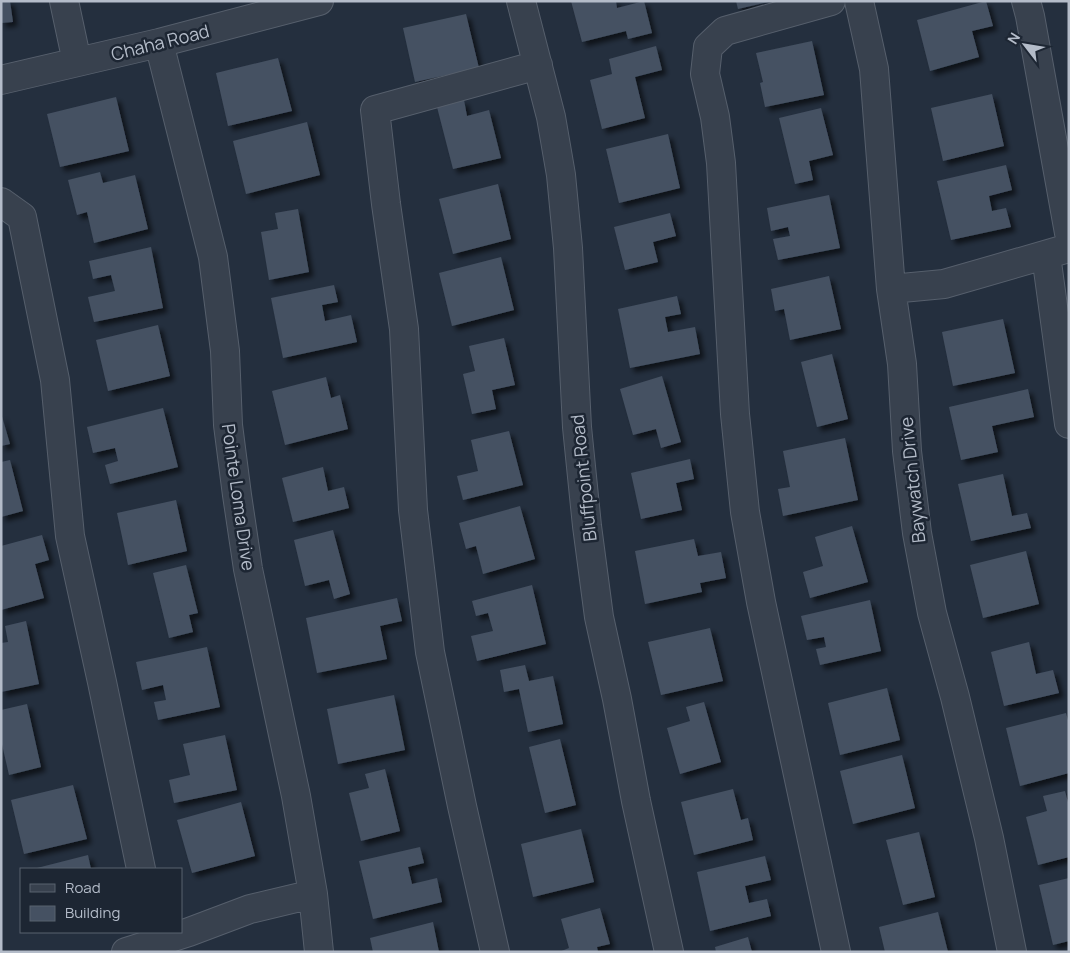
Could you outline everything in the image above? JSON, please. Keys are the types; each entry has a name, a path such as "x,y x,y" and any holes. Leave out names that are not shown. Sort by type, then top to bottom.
{"street":[{"path":"64,1 77,62"},
{"name":"Chaha Road","path":"1,80 158,43 319,1"},
{"name":"Bluffpoint Road","path":"521,1 551,117 561,174 568,248 577,428 599,617 669,952"},
{"path":"831,1 725,30 708,47 705,74 715,117 721,163 735,414 745,512 761,602 836,952"},
{"name":"Baywatch Drive","path":"859,1 874,69 891,289 902,364 907,451 917,533 932,613 964,734 1012,952"},
{"path":"1026,1 1069,233"},
{"name":"Pointe Loma Drive","path":"158,43 213,257 225,351 228,425 247,560 296,796 313,894 319,952"},
{"path":"495,952 430,652 413,510 404,328 375,110 538,65"},
{"path":"1,202 22,217 55,380 70,536 141,868"},
{"path":"891,289 944,284 1057,252 1069,424"},
{"path":"126,952 155,937 189,932 250,909 313,894"}],"building":[{"path":"1,1 10,1 13,22 1,23"},
{"path":"571,1 616,1 617,8 644,1 652,33 628,39 626,31 582,42"},
{"path":"736,1 767,1 768,2 738,9"},
{"path":"986,1 993,26 972,31 979,57 930,71 917,20"},
{"path":"466,14 479,68 415,82 403,28"},
{"path":"812,41 824,95 765,107 760,83 763,82 756,53"},
{"path":"656,46 662,70 635,77 645,118 602,129 590,80 612,74 609,59"},
{"path":"278,58 292,111 228,126 216,73"},
{"path":"992,94 1004,146 943,161 931,108"},
{"path":"116,97 129,151 60,167 47,114"},
{"path":"464,100 467,116 489,110 501,158 453,169 437,107"},
{"path":"821,108 833,155 809,161 813,180 795,184 779,118"},
{"path":"307,122 320,175 246,194 233,141"},
{"path":"668,134 680,188 619,203 606,149"},
{"path":"1006,165 1012,190 989,196 992,211 1006,208 1011,227 951,240 937,181"},
{"path":"100,172 103,183 135,175 148,229 94,243 87,212 77,215 68,180"},
{"path":"498,184 511,239 453,254 439,199"},
{"path":"829,195 840,248 778,260 773,239 790,236 788,227 771,231 767,208"},
{"path":"298,209 309,272 269,280 261,232 278,229 275,213"},
{"path":"670,213 676,236 653,242 658,262 625,270 614,227"},
{"path":"151,247 163,308 94,322 88,297 115,291 111,275 93,279 89,261"},
{"path":"501,257 514,310 452,326 439,273"},
{"path":"829,276 841,329 790,340 784,309 775,311 771,289"},
{"path":"334,285 338,302 322,305 325,321 351,315 357,342 283,358 271,298"},
{"path":"677,296 681,314 665,317 668,332 695,327 700,354 630,368 618,309"},
{"path":"1003,319 1015,373 953,386 942,332"},
{"path":"158,325 170,376 108,391 96,340"},
{"path":"504,338 515,385 492,390 496,409 472,414 463,374 475,371 469,346"},
{"path":"832,354 848,419 817,427 801,362"},
{"path":"662,376 681,442 661,448 656,429 633,435 620,389"},
{"path":"326,377 331,398 340,395 348,429 285,445 272,391"},
{"path":"1028,389 1034,417 992,426 998,452 961,460 949,407"},
{"path":"163,408 178,467 110,484 105,465 118,461 115,448 93,453 87,427"},
{"path":"1,413 10,444 1,446"},
{"path":"509,431 523,485 463,500 457,476 478,471 471,440"},
{"path":"845,438 858,500 783,516 778,489 790,487 783,451"},
{"path":"690,459 694,479 676,483 682,510 641,519 631,473"},
{"path":"10,460 23,511 1,517 1,462"},
{"path":"323,467 328,491 344,487 349,508 293,522 282,478"},
{"path":"1003,474 1012,516 1027,513 1031,528 971,541 958,484"},
{"path":"176,500 187,551 128,565 117,513"},
{"path":"520,506 535,559 483,574 476,546 466,549 459,523"},
{"path":"852,526 868,582 810,598 803,572 823,566 815,537"},
{"path":"333,530 350,594 334,599 329,580 305,586 294,540"},
{"path":"42,535 49,560 35,564 44,598 1,610 1,546"},
{"path":"694,539 698,556 721,552 726,578 700,583 702,592 645,604 635,551"},
{"path":"1026,551 1039,604 983,618 970,565"},
{"path":"186,565 198,613 189,615 193,632 169,638 153,573"},
{"path":"532,585 546,644 477,661 471,636 493,631 488,613 476,616 472,601"},
{"path":"397,598 402,621 380,626 387,659 317,673 306,618"},
{"path":"870,600 881,651 820,665 816,649 826,647 824,637 807,640 801,616"},
{"path":"26,621 39,684 1,692 1,643 8,642 5,626"},
{"path":"710,628 723,681 661,695 648,642"},
{"path":"1029,642 1036,674 1053,670 1059,693 1004,706 991,652"},
{"path":"207,647 220,707 158,720 154,702 166,700 163,685 142,690 136,662"},
{"path":"525,665 529,681 553,676 563,724 528,732 519,689 504,692 500,670"},
{"path":"887,688 900,740 840,755 828,703"},
{"path":"394,695 405,750 338,764 327,709"},
{"path":"704,702 721,762 680,774 667,728 690,721 686,707"},
{"path":"27,704 41,767 9,775 1,740 1,710"},
{"path":"1066,713 1069,724 1069,773 1020,786 1006,728"},
{"path":"225,735 237,790 174,803 169,780 190,775 183,744"},
{"path":"560,739 576,805 545,813 529,747"},
{"path":"902,755 915,808 853,824 840,771"},
{"path":"385,769 400,831 361,841 349,793 369,788 365,774"},
{"path":"73,785 87,839 24,854 11,800"},
{"path":"733,789 741,820 748,818 753,840 694,855 681,802"},
{"path":"1065,791 1069,806 1069,857 1038,865 1026,817 1047,811 1043,796"},
{"path":"241,802 255,856 192,873 177,820"},
{"path":"581,829 594,882 533,897 521,844"},
{"path":"919,832 935,897 903,905 886,840"},
{"path":"420,847 424,863 408,867 412,884 437,878 442,902 373,919 359,861"},
{"path":"88,855 91,868 37,868"},
{"path":"765,856 771,880 745,886 749,903 767,899 771,916 710,931 697,872"},
{"path":"1069,878 1069,941 1053,945 1039,885"},
{"path":"600,908 610,944 597,947 598,952 559,952 569,948 561,919"},
{"path":"938,912 948,952 885,952 879,927"},
{"path":"433,922 439,952 373,952 370,938"},
{"path":"748,937 752,952 716,952 715,947"}]}
